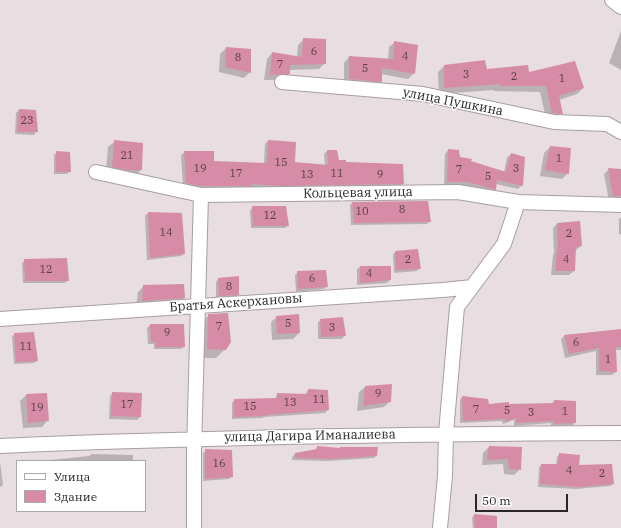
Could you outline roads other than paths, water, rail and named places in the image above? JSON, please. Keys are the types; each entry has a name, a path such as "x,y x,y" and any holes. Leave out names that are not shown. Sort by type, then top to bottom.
{"street":[{"path":"612,0 621,6"},
{"name":"улица Пушкина","path":"282,82 423,94 554,122 607,124 621,132"},
{"name":"Кольцевая улица","path":"96,172 201,195 458,192 518,202 621,205"},
{"path":"194,528 194,438 201,195"},
{"path":"440,528 445,476 446,434 457,308 504,244 518,202"},
{"name":"Братья Аскерхановы","path":"0,319 472,287"},
{"name":"улица Дагира Иманалиева","path":"0,446 194,438 621,433"}]}
